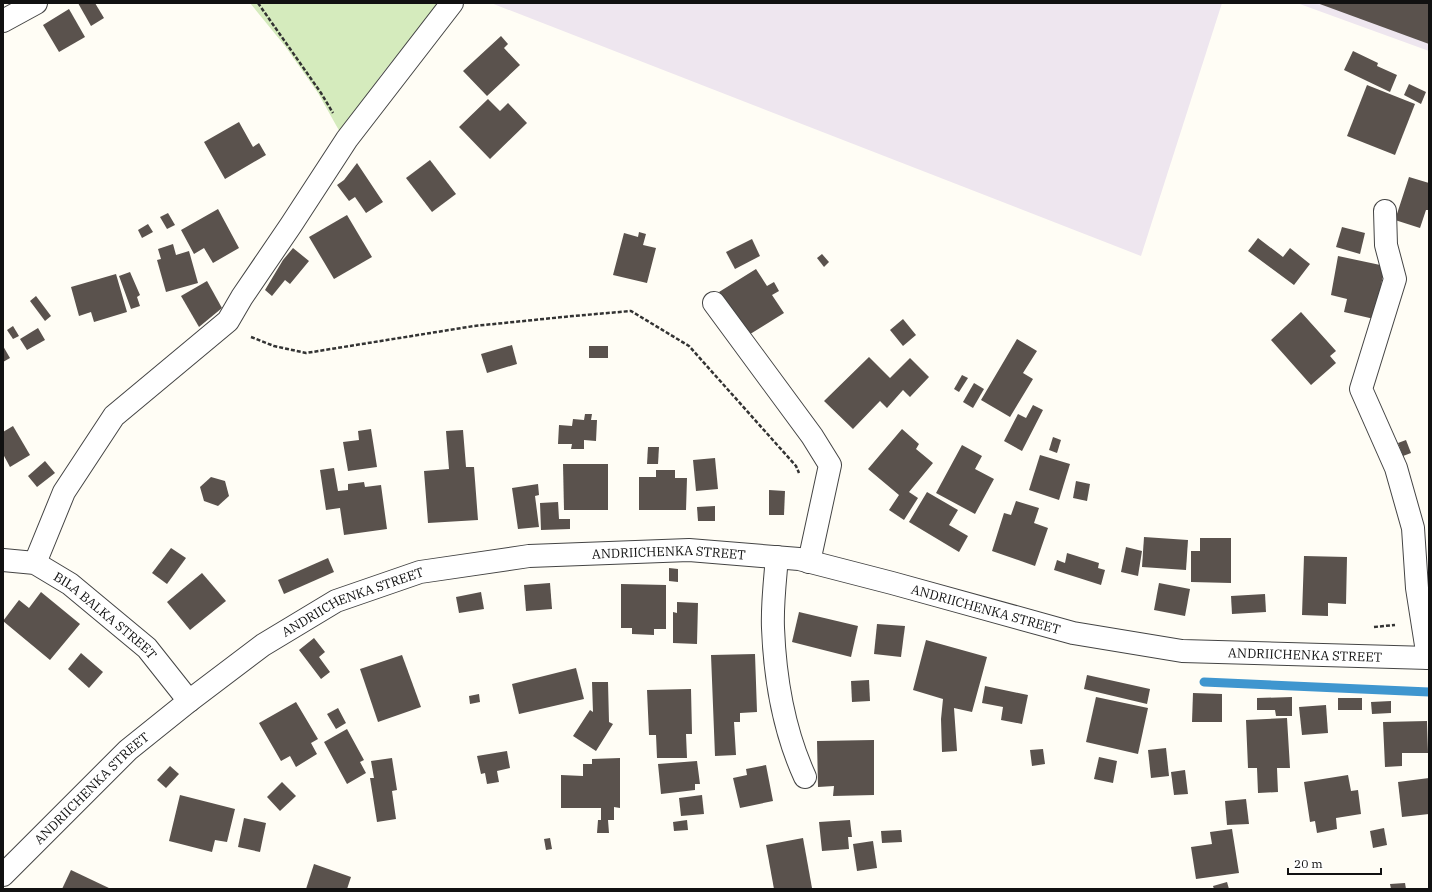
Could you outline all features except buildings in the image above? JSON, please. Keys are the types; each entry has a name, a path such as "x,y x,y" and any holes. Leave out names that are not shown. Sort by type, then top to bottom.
{"street":[{"path":"3,21 36,3"},
{"path":"35,563 64,492 114,416 228,321 242,297 347,139 452,3"},
{"path":"1385,211 1386,245 1394,279 1361,389 1396,468 1413,528 1417,588 1428,658"},
{"path":"714,303 812,436 830,465 809,562"},
{"name":"ANDRIICHENKA STREET","path":"3,875 128,750 189,701 263,645 336,601 420,572 529,556 689,550 776,557 799,559 1073,633 1182,651 1428,658"},
{"path":"776,557 773,627 777,677 784,717 798,763 805,777"},
{"name":"BILA BALKA STREET","path":"3,560 35,563 70,584 147,648 189,701"}],"path":[{"path":"258,3 321,93 347,139"},
{"path":"228,321 240,332 274,346 306,353 474,326 631,311 689,346 796,466 820,510"}],"shaded area":[{"path":"491,3 1222,3 1141,256"},
{"path":"1297,3 1429,3 1429,51"}],"green space":[{"path":"250,3 439,3 381,75 341,134 318,93 285,46"}],"waterway":[{"path":"1204,682 1429,692"}]}
